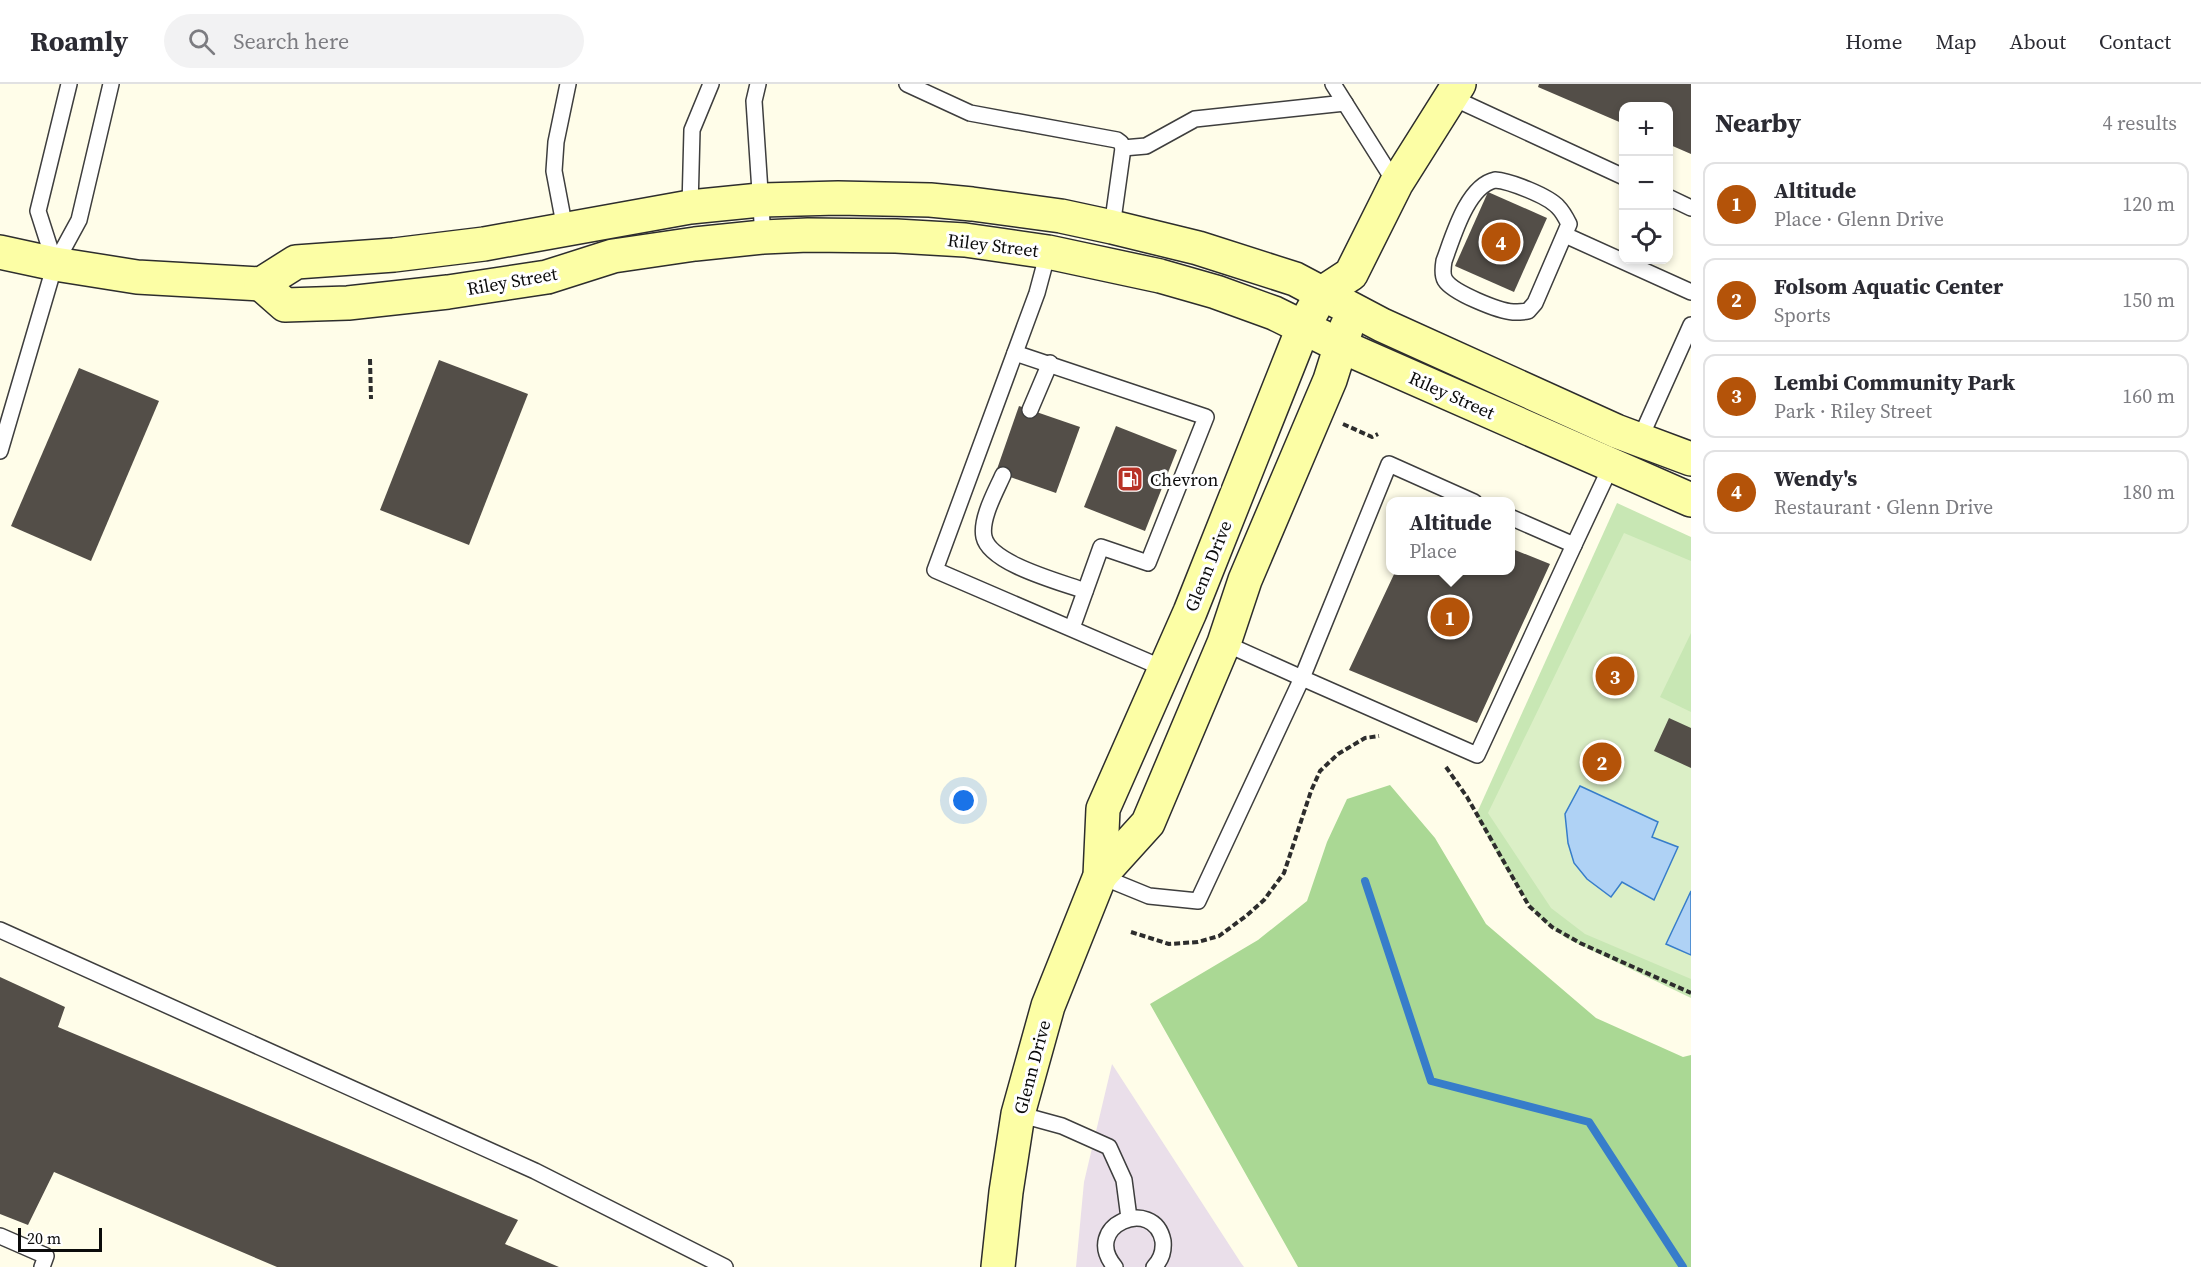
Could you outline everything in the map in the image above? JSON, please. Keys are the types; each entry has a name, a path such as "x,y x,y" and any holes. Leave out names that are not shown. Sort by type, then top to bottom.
{"main road":[{"name":"Glenn Drive","path":"1100,876 1148,823 1224,643 1245,580 1330,380 1352,309 1351,274 1396,184 1455,91"},
{"name":"Riley Street","path":"1691,459 1639,441 1382,326 1295,279 1198,248 1061,216 930,200 838,198 760,200 690,207 484,244 394,255 296,262 261,284 285,305 348,303 448,292 547,277 613,256 695,244 808,235 896,236 964,240 1048,252 1160,276 1216,292 1274,313 1341,346 1691,501"},
{"path":"348,303 374,280 520,260 543,249 565,229"},
{"path":"0,252 55,264 137,277 261,284"},
{"name":"Glenn Drive","path":"998,1267 1018,1114 1048,1006 1100,876 1103,809 1165,669 1303,328 1322,293 1351,274"},
{"path":"1148,823 1141,776 1152,742 1171,699 1174,680 1165,669"}],"lane":[{"path":"55,264 38,211 69,84"},
{"path":"0,451 55,264 79,220 111,84"},
{"path":"565,229 554,171 556,142 568,84"},
{"path":"690,207 692,130 711,84"},
{"path":"758,84 754,101 763,237"},
{"path":"907,84 970,113 1117,140 1123,148 1112,227"},
{"path":"1333,84 1396,184"},
{"path":"1455,91 1619,175"},
{"path":"1123,148 1146,146 1195,119 1345,103"},
{"path":"1502,180 1533,192 1557,205 1569,224 1565,235 1535,303 1527,311 1512,312 1490,305 1455,289 1445,280 1444,261 1470,199 1479,188 1488,182 1502,180"},
{"path":"1673,199 1691,208"},
{"path":"1565,235 1691,292"},
{"path":"1048,252 1037,293 935,570 1165,669"},
{"path":"1639,441 1691,325"},
{"path":"1015,353 1206,417 1148,563 1101,547 1072,628"},
{"path":"1030,410 1050,363"},
{"path":"1100,876 1149,896 1198,901 1302,678 1389,464 1465,497"},
{"path":"1224,643 1477,755 1611,466"},
{"path":"1003,475 985,515 984,537 993,552 1014,564 1085,591"},
{"path":"1515,519 1574,545"},
{"path":"0,930 535,1171 725,1267"},
{"path":"1018,1114 1062,1126 1109,1147 1124,1180 1129,1218"},
{"path":"1115,1267 1109,1261 1106,1252 1108,1234 1113,1227 1129,1218 1147,1220 1161,1234 1162,1254 1154,1267"},
{"path":"0,1236 46,1256 42,1267"}],"path":[{"path":"370,359 371,399"},
{"path":"1339,422 1372,437 1378,434"},
{"path":"1131,932 1169,944 1198,942 1219,936 1246,916 1264,900 1284,873 1311,791 1320,771 1338,754 1365,738 1385,735"},
{"path":"1446,766 1467,797 1529,906 1552,927 1580,943 1691,993"}],"shaded area":[{"path":"1112,1064 1244,1267 1076,1267 1084,1182"}],"green space":[{"path":"1617,503 1691,537 1691,998 1566,938 1538,917 1504,866 1476,815"},
{"path":"1624,533 1691,561 1691,633 1660,697 1691,712 1691,979 1585,934 1551,908 1488,813"},
{"path":"1390,785 1435,838 1486,924 1596,1018 1683,1057 1691,1055 1691,1267 1298,1267 1150,1004 1258,940 1307,901 1327,842 1347,799"}],"water":[{"path":"1580,786 1658,822 1652,837 1678,847 1654,900 1622,882 1611,897 1587,879 1574,863 1568,843 1565,814"},
{"path":"1691,891 1691,955 1666,944"}],"building":[{"path":"1539,84 1691,84 1691,154 1673,146 1673,102 1619,102 1619,122 1538,87"},
{"path":"1488,192 1547,218 1514,292 1455,266"},
{"path":"439,360 528,394 469,545 380,510"},
{"path":"79,368 159,401 91,561 11,526"},
{"path":"1019,406 1080,427 1056,493 996,472"},
{"name":"Chevron","path":"1116,426 1177,450 1145,531 1084,507"},
{"path":"1515,550 1550,564 1477,723 1349,670 1394,575 1515,575"},
{"path":"1669,718 1691,728 1691,768 1654,751"},
{"path":"0,977 65,1007 58,1027 518,1220 505,1244 559,1267 277,1267 54,1172 28,1225 0,1214"}],"waterway":[{"path":"1365,881 1431,1081 1589,1122 1683,1267"}],"place":[{"name":"Wendy's","path":"1501,242"},
{"name":"Chevron","path":"1130,479"},
{"name":"Altitude","path":"1450,617"},
{"name":"Lembi Community Park","path":"1615,676"},
{"name":"Folsom Aquatic Center","path":"1602,762"}]}
